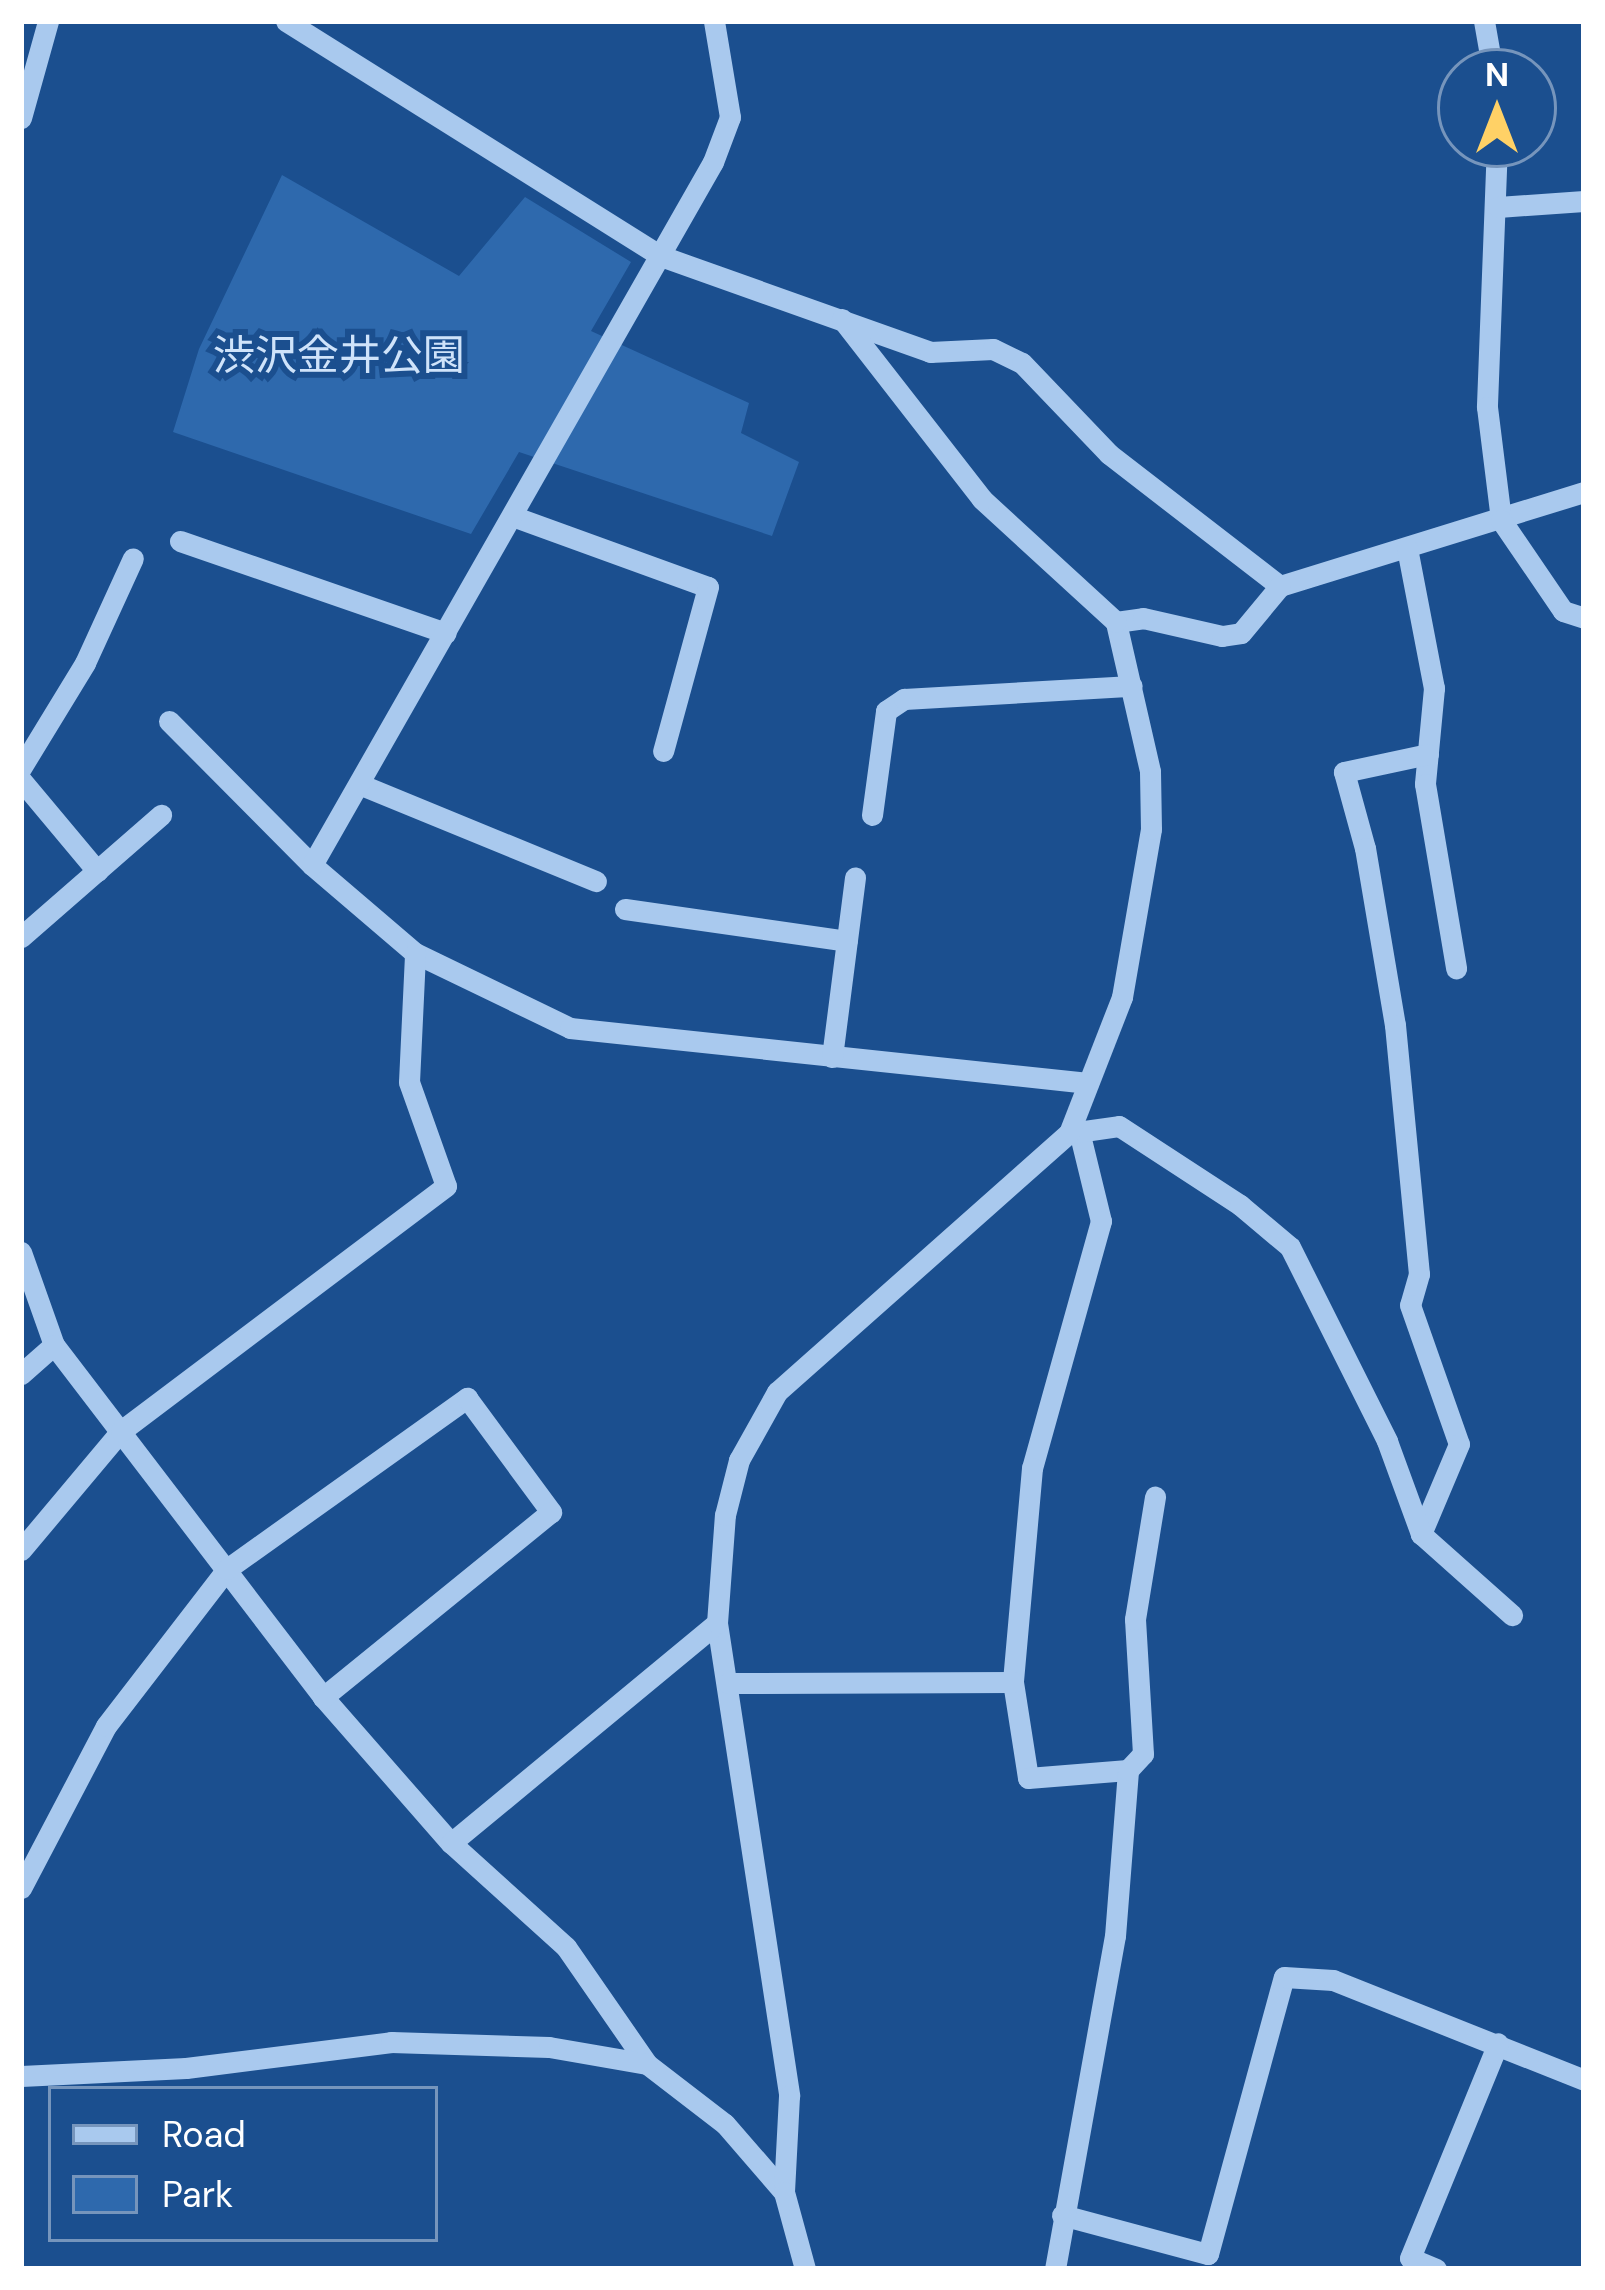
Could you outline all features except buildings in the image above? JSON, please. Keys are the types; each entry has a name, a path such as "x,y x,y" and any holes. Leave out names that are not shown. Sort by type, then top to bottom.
{"street":[{"path":"21,118 48,21"},
{"path":"286,21 661,256 929,352 993,349 1022,363 1109,454 1280,586"},
{"path":"312,865 713,162 730,117 714,21"},
{"path":"1497,168 1487,407 1501,520 1563,611 1584,618"},
{"path":"1498,208 1584,201"},
{"path":"805,2269 784,2192 789,2096 717,1623 725,1515 739,1460 777,1392 1074,1132 1122,997 1151,829 1150,771 1116,622 982,499 842,319"},
{"path":"1116,622 1144,617 1222,636 1241,633 1280,586 1584,492"},
{"path":"512,516 708,586 663,752"},
{"path":"180,541 445,633"},
{"path":"1407,548 1434,688 1425,784 1456,968"},
{"path":"21,768 85,663 133,559"},
{"path":"872,814 886,711 904,699 1132,686"},
{"path":"169,721 312,865 415,953 570,1028 1088,1083"},
{"path":"1421,1534 1459,1444 1410,1305 1419,1274 1406,1121 1365,848 1344,772 1428,754"},
{"path":"21,780 97,871"},
{"path":"359,784 596,881"},
{"path":"21,937 161,815"},
{"path":"832,1057 855,877"},
{"path":"625,909 847,941"},
{"path":"21,1550 122,1431 446,1186 409,1082 415,953"},
{"path":"1074,1132 1119,1126 1240,1205 1290,1246 1387,1441 1421,1534 1512,1616"},
{"path":"1074,1132 1101,1220 1032,1468 1012,1682 1028,1778 1128,1770"},
{"path":"21,1252 53,1345 323,1696 451,1843 566,1947 647,2064 725,2124 784,2192"},
{"path":"21,1374 53,1345"},
{"path":"21,1888 106,1726 227,1569 467,1398 551,1512 323,1696"},
{"path":"1054,2269 1115,1936 1128,1770 1143,1754 1135,1619 1155,1497"},
{"path":"451,1843 717,1623"},
{"path":"728,1684 1012,1682"},
{"path":"1061,2215 1207,2262 1284,1977 1333,1980 1584,2080"},
{"path":"21,2076 202,2078 391,2042 549,2047 647,2064"},
{"path":"1436,2269 1410,2258 1498,2043"}],"green space":[{"name":"渋沢金井公園","path":"282,175 459,276 525,197 631,262 591,331 749,403 741,433 799,462 772,536 519,452 471,534 173,432 199,349"}]}
